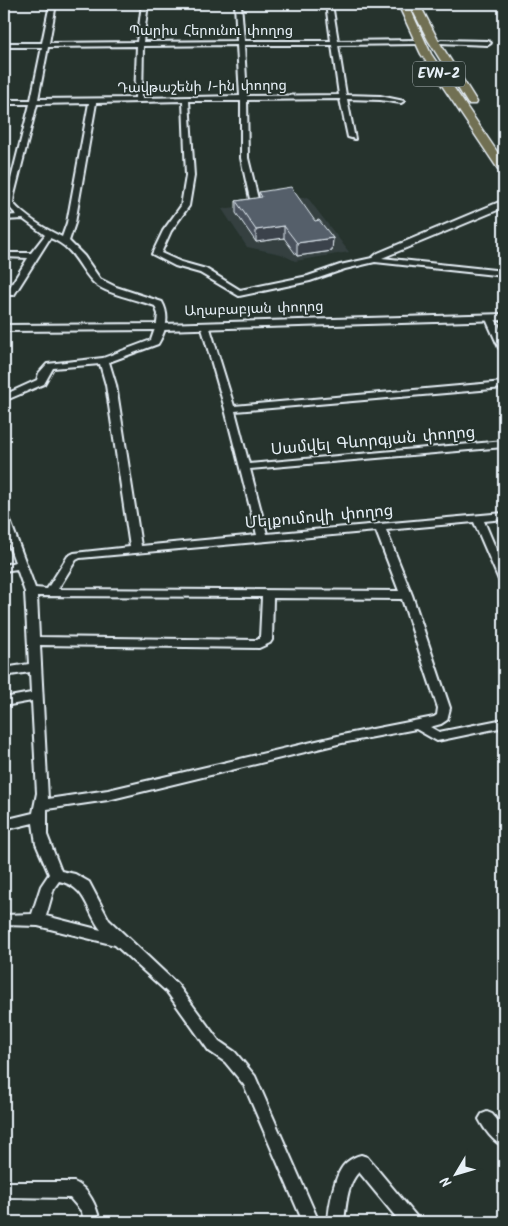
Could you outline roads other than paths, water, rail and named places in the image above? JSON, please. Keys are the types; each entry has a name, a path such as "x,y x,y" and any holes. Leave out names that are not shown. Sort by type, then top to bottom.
{"main road":[{"name":"EVN-2","path":"403,4 419,41 504,150"},
{"name":"EVN-2","path":"414,4 433,40 452,68 469,106 504,170"},
{"path":"422,4 452,68"},
{"path":"392,6 419,41"}],"street":[{"path":"4,398 41,382 44,373 50,366 104,361 155,342 163,327 162,310 159,304 113,289 97,280 81,258 65,241 49,234 32,220 24,217 9,203 25,145 54,4"},
{"path":"138,101 140,44 145,4"},
{"path":"238,4 242,99 245,117 242,135 245,169 254,199"},
{"path":"329,4 343,97 352,137"},
{"name":"Պարիս Հերունու փողոց","path":"4,45 419,41"},
{"path":"441,42 488,43"},
{"name":"Դավթաշենի 1-ին փողոց","path":"4,102 186,101 343,97 380,98 401,101"},
{"path":"186,101 190,176 185,206 167,231 156,254 178,264 203,271 239,293 310,278 374,260 381,255 497,207 504,202"},
{"path":"65,241 92,102"},
{"path":"4,218 24,217"},
{"path":"4,292 11,293 33,256 49,234"},
{"path":"4,255 33,256"},
{"path":"374,260 504,274"},
{"name":"Աղաբաբյան փողոց","path":"4,328 163,327 490,319 504,317"},
{"path":"490,319 504,348"},
{"path":"205,325 230,409 264,538"},
{"path":"104,361 111,385 136,550"},
{"path":"230,409 504,385"},
{"name":"Սամվել Գևորգյան փողոց","path":"244,467 504,444"},
{"name":"Մելքումովի փողոց","path":"50,592 72,558 78,555 504,516"},
{"path":"4,518 31,592 43,792 39,811 40,839 56,875"},
{"path":"478,519 504,580"},
{"path":"4,825 39,811 342,739 437,721 442,717 444,708 406,595 380,527"},
{"path":"4,568 22,564"},
{"path":"31,592 406,595"},
{"path":"35,641 259,644 266,640 268,593"},
{"path":"4,672 34,667"},
{"path":"4,702 36,696"},
{"path":"419,725 436,736 465,732 504,723"},
{"path":"38,920 48,886 56,875"},
{"path":"56,875 70,878 84,886 104,924 118,940 172,988 214,1046 230,1057 250,1081 312,1222"},
{"path":"4,920 38,920 118,940"},
{"path":"487,1120 504,1139"},
{"path":"336,1222 337,1210 345,1181 352,1168 361,1162 410,1222"},
{"path":"4,1190 74,1190 89,1209 92,1222"}]}
